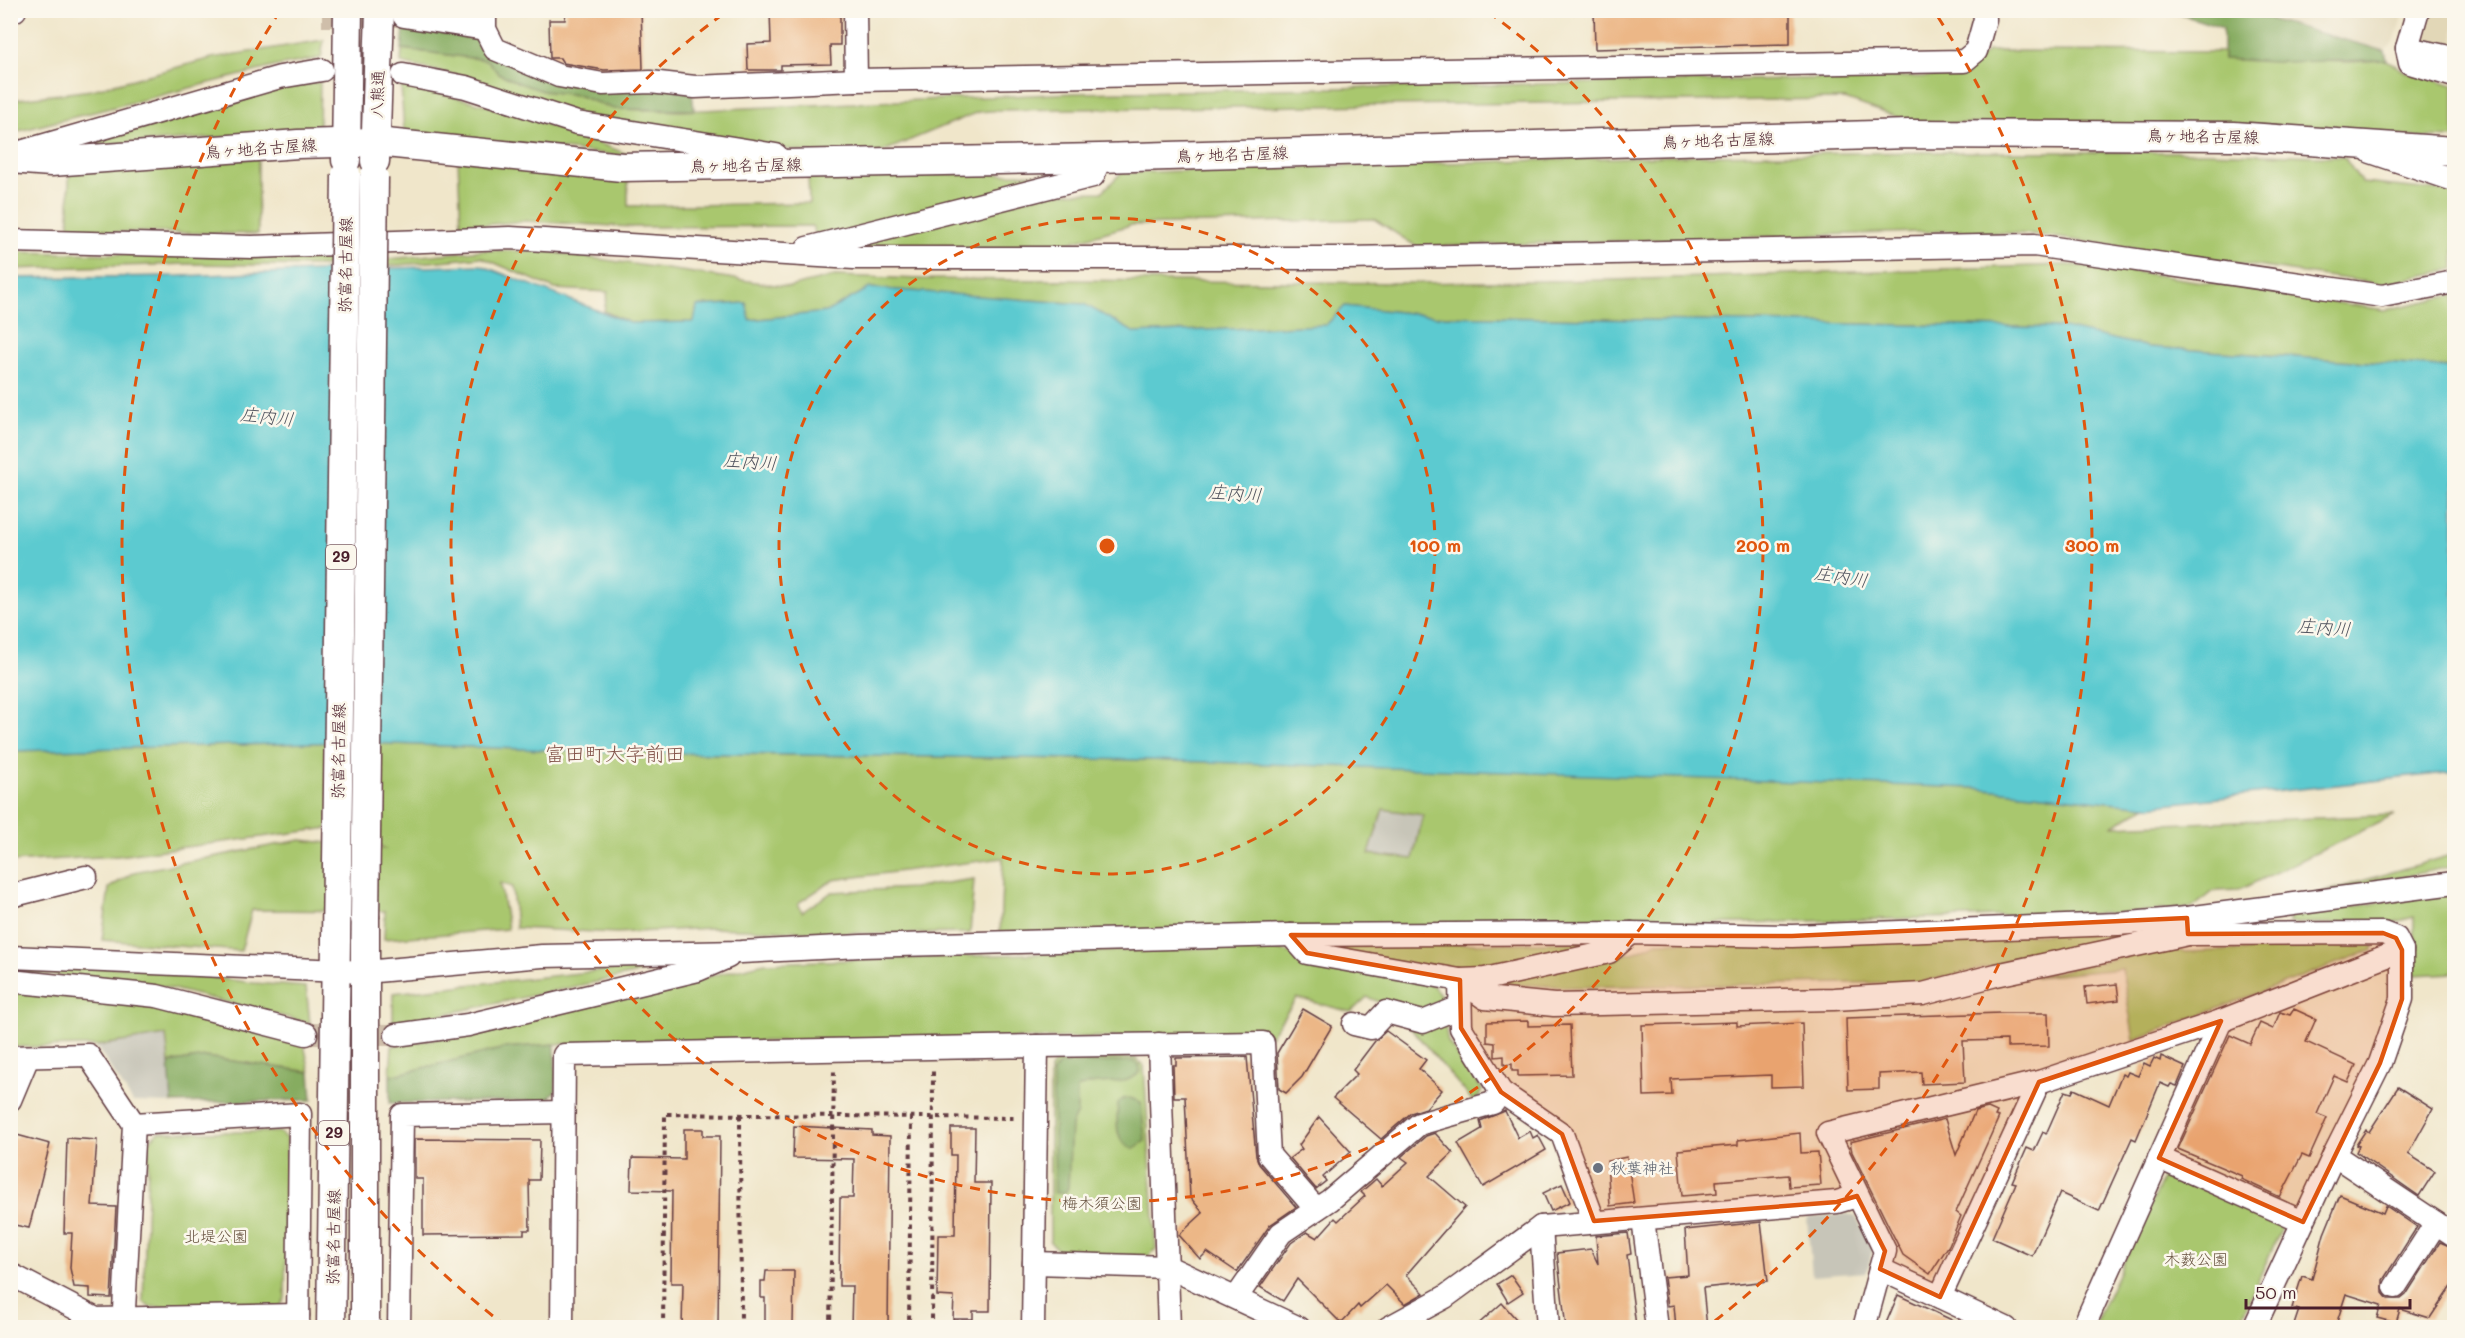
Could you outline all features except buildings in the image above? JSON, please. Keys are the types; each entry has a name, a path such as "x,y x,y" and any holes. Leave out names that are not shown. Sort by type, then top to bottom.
{"main road":[{"name":"八熊通","path":"346,174 348,10"},
{"name":"八熊通","path":"374,177 376,142 392,13"},
{"name":"鳥ヶ地名古屋線","path":"10,157 51,162 346,142 376,142 622,167 1100,158 1909,134 2234,136 2454,151"},
{"name":"弥富名古屋線","path":"331,1328 346,174"},
{"name":"弥富名古屋線","path":"364,1328 365,918 374,177"}],"street":[{"path":"10,13 15,10"},
{"path":"855,10 856,80"},
{"path":"392,13 485,20 495,49 559,76 603,84 650,82 694,87 856,80 1964,61 1976,51 1985,19 1984,10"},
{"path":"2418,10 2407,48 2410,63 2454,76"},
{"path":"2407,48 2454,58"},
{"path":"10,157 279,77 322,70"},
{"path":"403,75 466,87 577,123 827,163"},
{"path":"2343,142 2454,180"},
{"path":"782,254 1093,176 1100,158"},
{"path":"10,242 252,247 510,238 854,258 1347,258 2034,245 2382,296 2454,282"},
{"path":"10,896 86,877"},
{"path":"1460,980 1485,998 1554,1005 1834,999 1923,994 2188,926 2454,883"},
{"path":"10,957 365,972 542,956 1291,935 1631,933 1792,936 2118,924 2383,933 2396,938 2402,950 2402,999 2380,1064 2334,1155 2254,1328"},
{"path":"1291,935 1307,953 1460,980 1485,979 1609,952 1631,933"},
{"path":"1863,1328 1885,1251 1828,1133 2039,1082 2221,1021 2402,950"},
{"path":"396,1035 468,1025 698,970 741,952"},
{"path":"1460,980 1461,1028 1502,1092 1562,1134 1594,1221"},
{"path":"10,981 157,996 306,1034"},
{"path":"1354,1024 1371,1028 1386,1012 1423,1022 1460,1007"},
{"path":"2083,1328 2221,1021"},
{"path":"562,1328 564,1055 1263,1043 1269,1155 1316,1209"},
{"path":"1159,1044 1169,1328"},
{"path":"1033,1328 1037,1046"},
{"path":"10,1100 19,1057 88,1055 134,1124 123,1322"},
{"path":"1940,1297 2039,1082"},
{"path":"1236,1298 1281,1233 1316,1209 1419,1124 1493,1103 1502,1092"},
{"path":"399,1328 402,1115 563,1112"},
{"path":"10,1274 96,1319 123,1322 298,1321 300,1114 134,1124"},
{"path":"2334,1155 2445,1229 2395,1287"},
{"path":"2159,1158 2303,1222"},
{"path":"1388,1328 1445,1297 1541,1227 1837,1203 1857,1196"},
{"path":"1643,1219 1657,1328"},
{"path":"1541,1227 1548,1328"},
{"path":"1034,1263 1168,1267 1299,1328"},
{"path":"1880,1269 2006,1328"}],"path":[{"path":"932,1328 933,1048"},
{"path":"830,1328 832,1115 835,1050"},
{"path":"663,1328 665,1114 1036,1119"},
{"path":"740,1115 741,1328"},
{"path":"909,1328 911,1116"}],"highlighted area":[{"path":"2187,918 2188,934 2383,933 2396,938 2402,950 2402,999 2380,1063 2303,1222 2159,1158 2221,1021 2039,1082 1940,1297 1880,1269 1885,1251 1857,1196 1837,1202 1594,1221 1562,1134 1501,1092 1461,1028 1460,980 1307,953 1291,935 1792,936"}],"shaded area":[{"path":"2240,11 2404,11 2394,42 2385,51"},
{"path":"2433,11 2454,11 2454,50 2424,44"},
{"path":"1383,809 1424,815 1413,859 1368,854"},
{"path":"167,1035 172,1103 133,1102 96,1046"},
{"path":"1848,1214 1856,1217 1873,1247 1867,1272 1812,1276 1807,1218"}],"green space":[{"path":"2170,11 2240,11 2385,51 2387,60 2274,62 2223,59 2223,28"},
{"path":"404,27 481,40 487,51 692,93 694,110 614,109 577,95 543,91 498,73 487,60 402,49"},
{"path":"324,40 321,58 277,66 11,133 11,100 92,90 212,58"},
{"path":"402,49 488,60 498,73 543,91 577,95 614,109 680,111 1075,93 1959,76 1988,51 2223,52 2223,58 2347,62 2387,60 2404,71 2454,85 2454,138 1911,122 1845,99 1003,110 978,112 879,153 818,154 583,116 476,80 401,63"},
{"path":"320,82 319,131 73,147 282,88"},
{"path":"401,86 461,98 491,107 549,125 635,157 404,132"},
{"path":"2207,152 2344,157 2362,183 2454,192 2454,269 2382,284 2031,234 1953,231 1417,247 1374,219 1131,225 1040,251 829,249 1048,193 1102,192 1121,173 1705,155"},
{"path":"258,158 258,234 69,231 69,172"},
{"path":"458,159 628,177 628,206 809,203 808,174 1051,174 1052,180 818,239 812,226 631,227 525,221 461,227"},
{"path":"485,250 551,252 789,287 835,276 922,279 1415,283 1614,280 2066,265 2104,267 2385,310 2454,295 2454,368 2149,347 2063,328 1436,316 1345,306 1326,325 1135,333 1083,304 870,288 826,312 749,320 745,303 697,306 694,322 630,323 604,311 608,292 555,289 481,257 380,267 189,264 11,269 10,252 388,259"},
{"path":"344,742 597,752 1148,760 1976,788 2147,806 2112,826 2395,815 2239,890 2214,891 2192,908 2119,913 1584,927 1000,933 1003,858 833,880 798,903 802,912 832,892 913,888 974,879 970,933 886,934 711,928 616,933 516,928 512,887 500,883 508,929 384,939 385,911 252,910 241,951 102,940 109,888 134,872 301,840 385,849 352,825 118,856 11,862 11,751","holes":["1383,809 1423,815 1413,859 1369,854"]},
{"path":"2454,854 2454,866 2311,896"},
{"path":"2429,895 2454,895 2454,973 2413,975 2414,917 2387,924 2289,923 2290,916"},
{"path":"2155,932 1921,982 1573,987 1480,983 1636,952 1657,942"},
{"path":"1606,942 1456,974 1315,946"},
{"path":"2375,945 2372,950 2134,1040 2122,969 2034,977 2161,948 2186,952"},
{"path":"1261,946 1433,985 1443,1000 1410,1014 1367,997 1351,1012 1297,998 1271,1035 555,1044 505,1048 390,1076 392,1046 473,1033 765,963"},
{"path":"700,960 393,1025 393,993"},
{"path":"135,967 254,983 306,987 310,1023 161,986 11,971 10,968"},
{"path":"10,992 131,1002 304,1044 310,1072 205,1057 169,1063 166,1035 96,1046 11,1047"},
{"path":"1444,1020 1448,1042 1482,1089 1479,1097 1473,1101 1408,1025"},
{"path":"555,1044 556,1090 546,1101 390,1103 390,1076 505,1048"},
{"path":"205,1057 310,1072 312,1100 172,1103 169,1063"},
{"name":"梅木須公園","path":"1135,1058 1144,1066 1156,1249 1147,1257 1060,1252 1050,1242 1050,1069 1057,1060"},
{"path":"1133,1061 1139,1065 1140,1071 1128,1080 1093,1084 1077,1089 1077,1113 1071,1125 1068,1187 1066,1192 1055,1193 1053,1072 1060,1064"},
{"path":"1130,1098 1141,1102 1145,1141 1133,1149 1122,1141 1117,1124 1118,1103"},
{"name":"北堤公園","path":"158,1132 279,1132 287,1139 285,1298 280,1307 149,1307 143,1301 149,1141"},
{"name":"木薮公園","path":"2171,1172 2279,1220 2282,1227 2237,1327 2093,1328 2164,1175"}],"water":[{"name":"庄内川","path":"480,265 630,323 694,322 697,306 746,303 750,320 826,312 870,288 1084,304 1135,333 1326,325 1345,306 1436,316 2064,328 2149,347 2454,368 2454,772 2147,806 1976,788 1148,760 597,752 344,742 11,751 10,278 181,276"}],"tunnel":[{"path":"322,16 397,16"},
{"path":"306,1034 396,1035"}],"place":[{"name":"秋葉神社","path":"1598,1168"}],"district":[{"name":"富田町大字前田","path":"615,754"}]}
